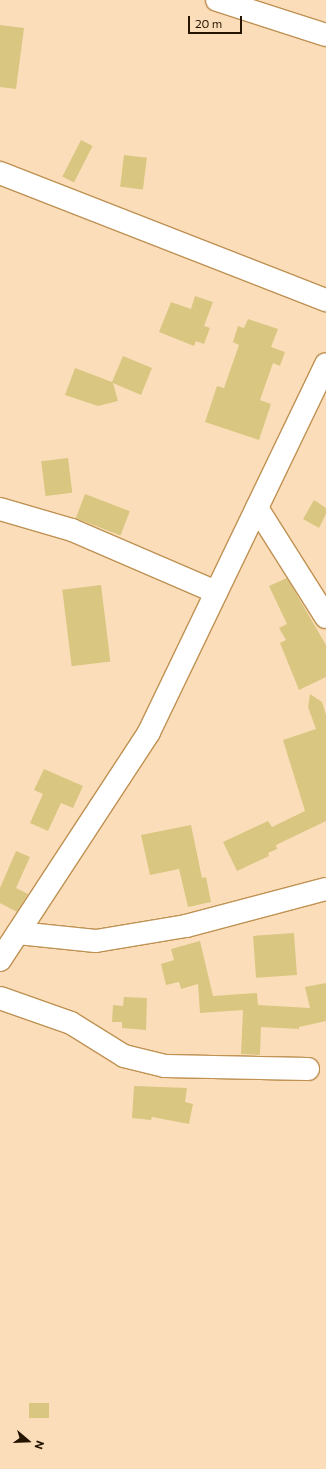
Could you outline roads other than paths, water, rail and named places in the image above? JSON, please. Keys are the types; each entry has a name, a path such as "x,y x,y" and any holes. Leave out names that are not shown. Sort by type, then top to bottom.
{"street":[{"path":"217,0 326,35"},
{"path":"0,173 326,300"},
{"path":"0,960 150,732 326,364"},
{"path":"257,508 326,617"},
{"path":"0,509 72,530 216,592"},
{"path":"18,933 96,942 186,926 326,889"},
{"path":"0,998 71,1023 124,1056 166,1066 308,1069"}]}
